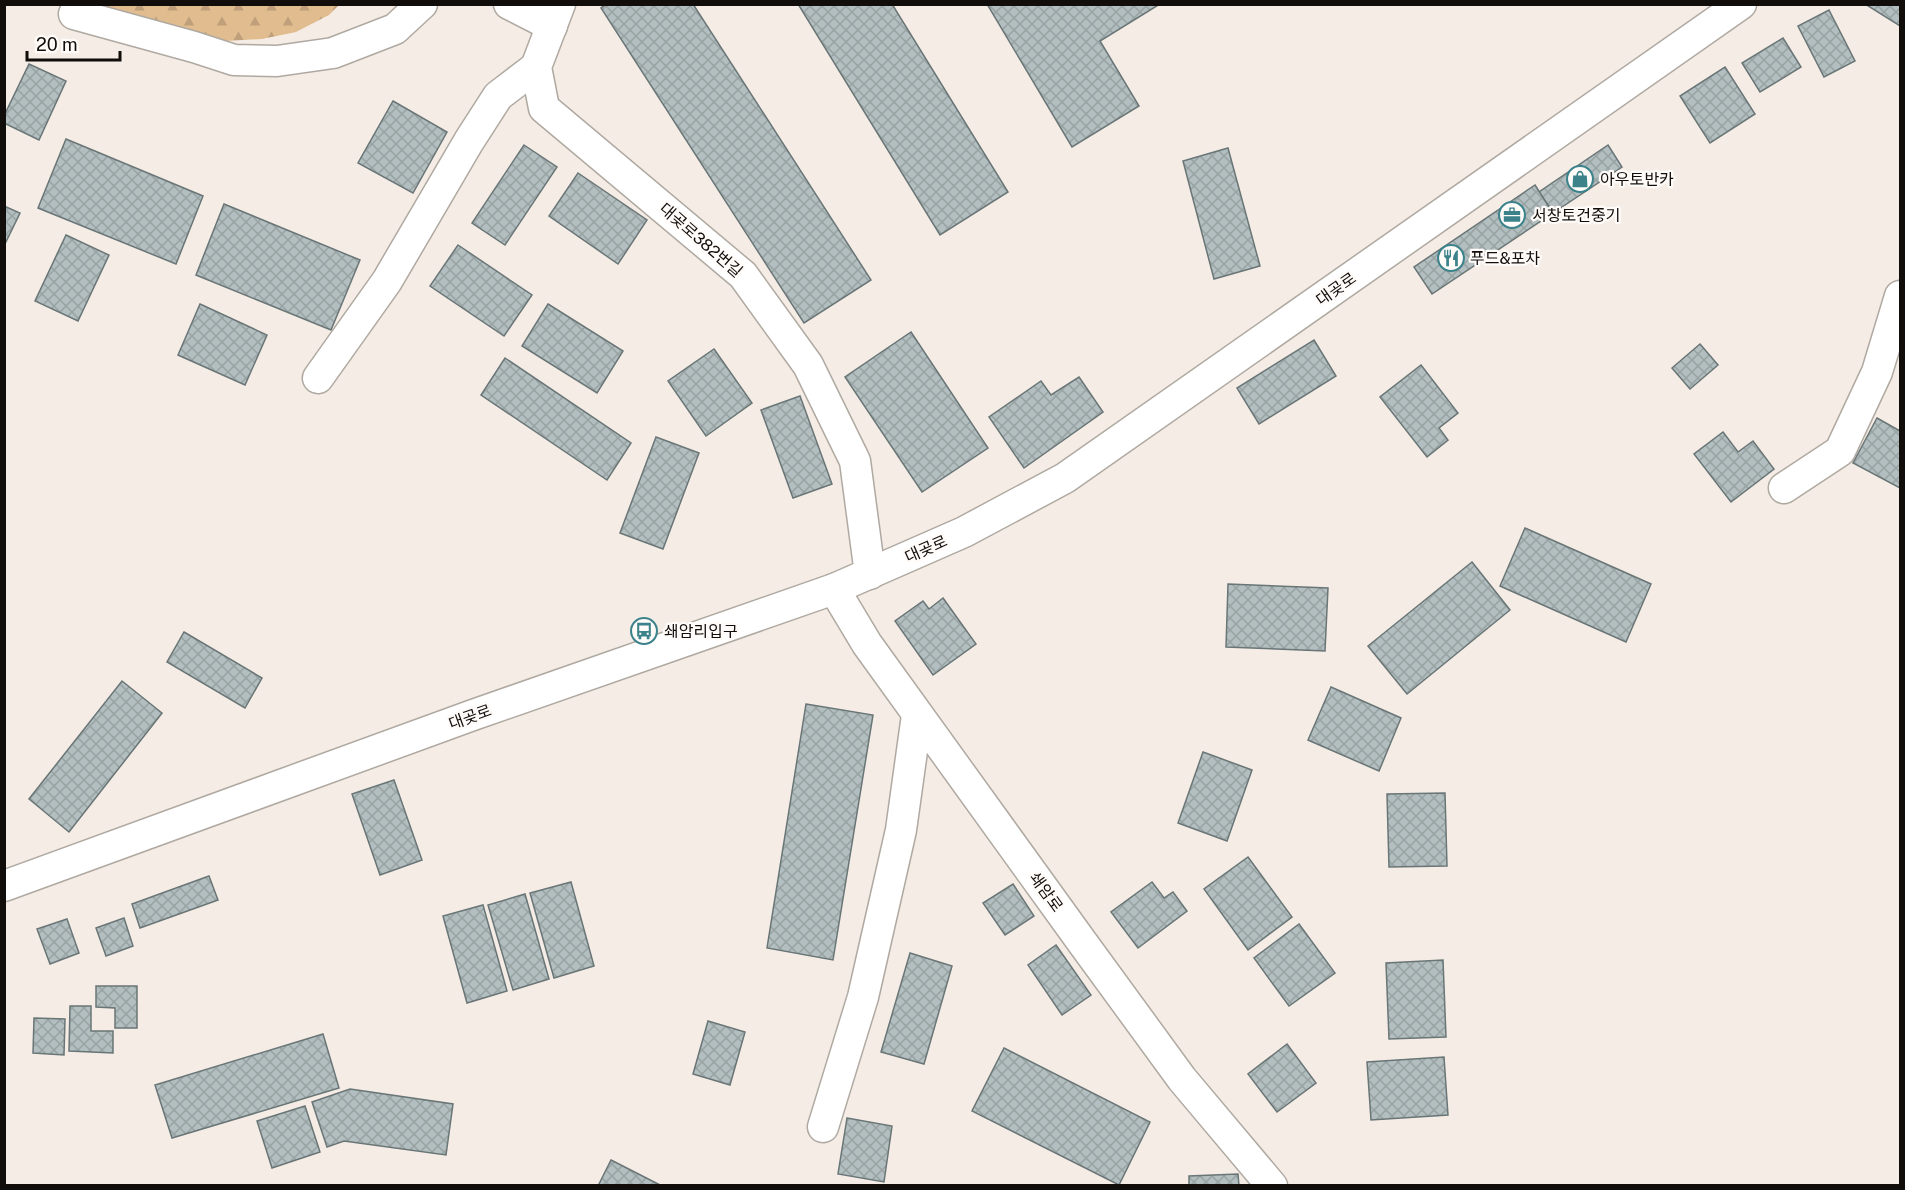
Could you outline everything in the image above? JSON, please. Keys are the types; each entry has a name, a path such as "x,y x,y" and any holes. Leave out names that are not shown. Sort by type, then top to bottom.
{"street":[{"path":"74,14 234,60 277,61 333,53 395,29 422,4"},
{"path":"318,378 387,281 498,96 536,68 556,15 509,4"},
{"name":"대곶로","path":"4,886 473,716 834,589 964,532 1065,478 1741,4"},
{"name":"대곶로382번길","path":"536,68 544,108 743,275 808,365 855,461 870,574"},
{"path":"1784,488 1840,451 1877,372 1900,296"},
{"name":"쇄암로","path":"834,589 867,644 917,715 1182,1079 1272,1185"},
{"path":"823,1127 863,997 901,830 917,715"}],"green space":[{"path":"90,5 339,5 329,15 296,32 262,39 226,41"}],"building":[{"path":"606,4 693,4 871,280 804,323 601,8"},
{"path":"798,4 892,4 1008,192 940,235"},
{"path":"987,4 1160,4 1100,41 1139,106 1072,147"},
{"path":"1865,4 1900,4 1900,26"},
{"path":"1829,10 1855,61 1824,77 1798,26"},
{"path":"1783,38 1801,67 1760,92 1742,63"},
{"path":"29,64 66,81 39,140 4,123 4,116"},
{"path":"1725,67 1755,114 1710,143 1680,96"},
{"path":"393,101 447,132 413,193 358,163"},
{"path":"66,139 203,196 176,264 38,208"},
{"path":"524,145 557,167 505,245 472,223"},
{"name":"아우토반카","path":"1608,145 1622,167 1553,213 1539,192"},
{"path":"1228,148 1260,266 1214,279 1183,161"},
{"path":"578,173 647,220 618,264 549,216"},
{"path":"1535,185 1553,213 1432,294 1414,267"},
{"path":"224,204 360,260 331,330 196,275"},
{"path":"4,206 20,213 4,246"},
{"path":"66,235 109,255 78,321 35,301"},
{"path":"458,245 532,295 504,336 430,286"},
{"path":"200,304 267,335 245,385 178,355"},
{"path":"548,304 623,351 597,393 522,346"},
{"path":"911,332 988,448 922,492 845,377"},
{"path":"1314,340 1336,376 1259,424 1237,388"},
{"path":"1700,344 1718,365 1690,389 1672,368"},
{"path":"714,349 752,403 706,436 668,381"},
{"path":"505,358 631,443 607,480 481,395"},
{"path":"1421,365 1458,413 1439,428 1448,440 1427,457 1380,397"},
{"path":"1079,377 1103,412 1024,468 989,417 1041,381 1051,395"},
{"path":"800,396 832,484 793,498 761,410"},
{"path":"1877,418 1900,431 1900,488 1853,463"},
{"path":"1723,432 1738,452 1753,441 1774,469 1731,502 1694,454"},
{"path":"656,437 699,453 663,549 620,533"},
{"path":"1525,528 1651,584 1626,642 1500,586"},
{"path":"1472,562 1510,610 1407,694 1368,646"},
{"path":"1228,584 1328,588 1325,651 1226,647"},
{"path":"943,598 976,644 933,675 895,621 923,601 929,609"},
{"path":"184,632 262,678 245,708 167,662"},
{"path":"122,681 162,713 69,832 29,799"},
{"path":"1331,687 1401,718 1379,771 1308,740"},
{"path":"806,704 873,715 833,960 767,948"},
{"path":"1203,752 1252,770 1227,841 1178,823"},
{"path":"394,780 422,860 380,875 352,794"},
{"path":"1445,793 1447,866 1389,867 1387,794"},
{"path":"1248,857 1292,917 1248,950 1204,889"},
{"path":"209,876 218,900 140,928 132,904"},
{"path":"571,882 594,966 554,978 530,893"},
{"path":"1152,882 1164,898 1173,892 1187,911 1138,948 1111,912"},
{"path":"1013,884 1034,916 1005,935 983,903"},
{"path":"525,894 549,979 513,990 488,905"},
{"path":"483,905 507,991 467,1003 443,916"},
{"path":"124,918 133,946 106,956 96,928"},
{"path":"67,919 79,953 50,964 37,929"},
{"path":"1299,924 1335,973 1289,1006 1254,958"},
{"path":"1056,945 1091,995 1062,1015 1028,965"},
{"path":"910,953 952,966 924,1064 881,1052"},
{"path":"1443,960 1446,1037 1389,1039 1386,963"},
{"path":"96,986 137,986 137,1028 115,1028 115,1008 96,1007"},
{"path":"70,1006 91,1006 91,1031 113,1031 113,1053 69,1051"},
{"path":"34,1018 65,1019 64,1055 33,1053"},
{"path":"708,1021 745,1032 730,1085 693,1074"},
{"path":"323,1034 339,1088 172,1138 155,1085"},
{"path":"1287,1044 1316,1083 1277,1112 1248,1074"},
{"path":"1004,1048 1150,1122 1119,1185 972,1111"},
{"path":"1444,1057 1448,1115 1371,1120 1367,1062"},
{"path":"350,1089 453,1104 446,1155 344,1141 327,1147 312,1102"},
{"path":"305,1106 320,1152 272,1168 257,1121"},
{"path":"847,1118 892,1126 884,1182 838,1174"},
{"path":"611,1160 662,1186 598,1186"},
{"path":"1238,1174 1239,1186 1189,1186 1189,1176"}],"place":[{"name":"아우토반카","path":"1580,179"},
{"name":"서창토건중기","path":"1512,215"},
{"name":"푸드&포차","path":"1451,258"},
{"name":"쇄암리입구","path":"644,631"}]}
